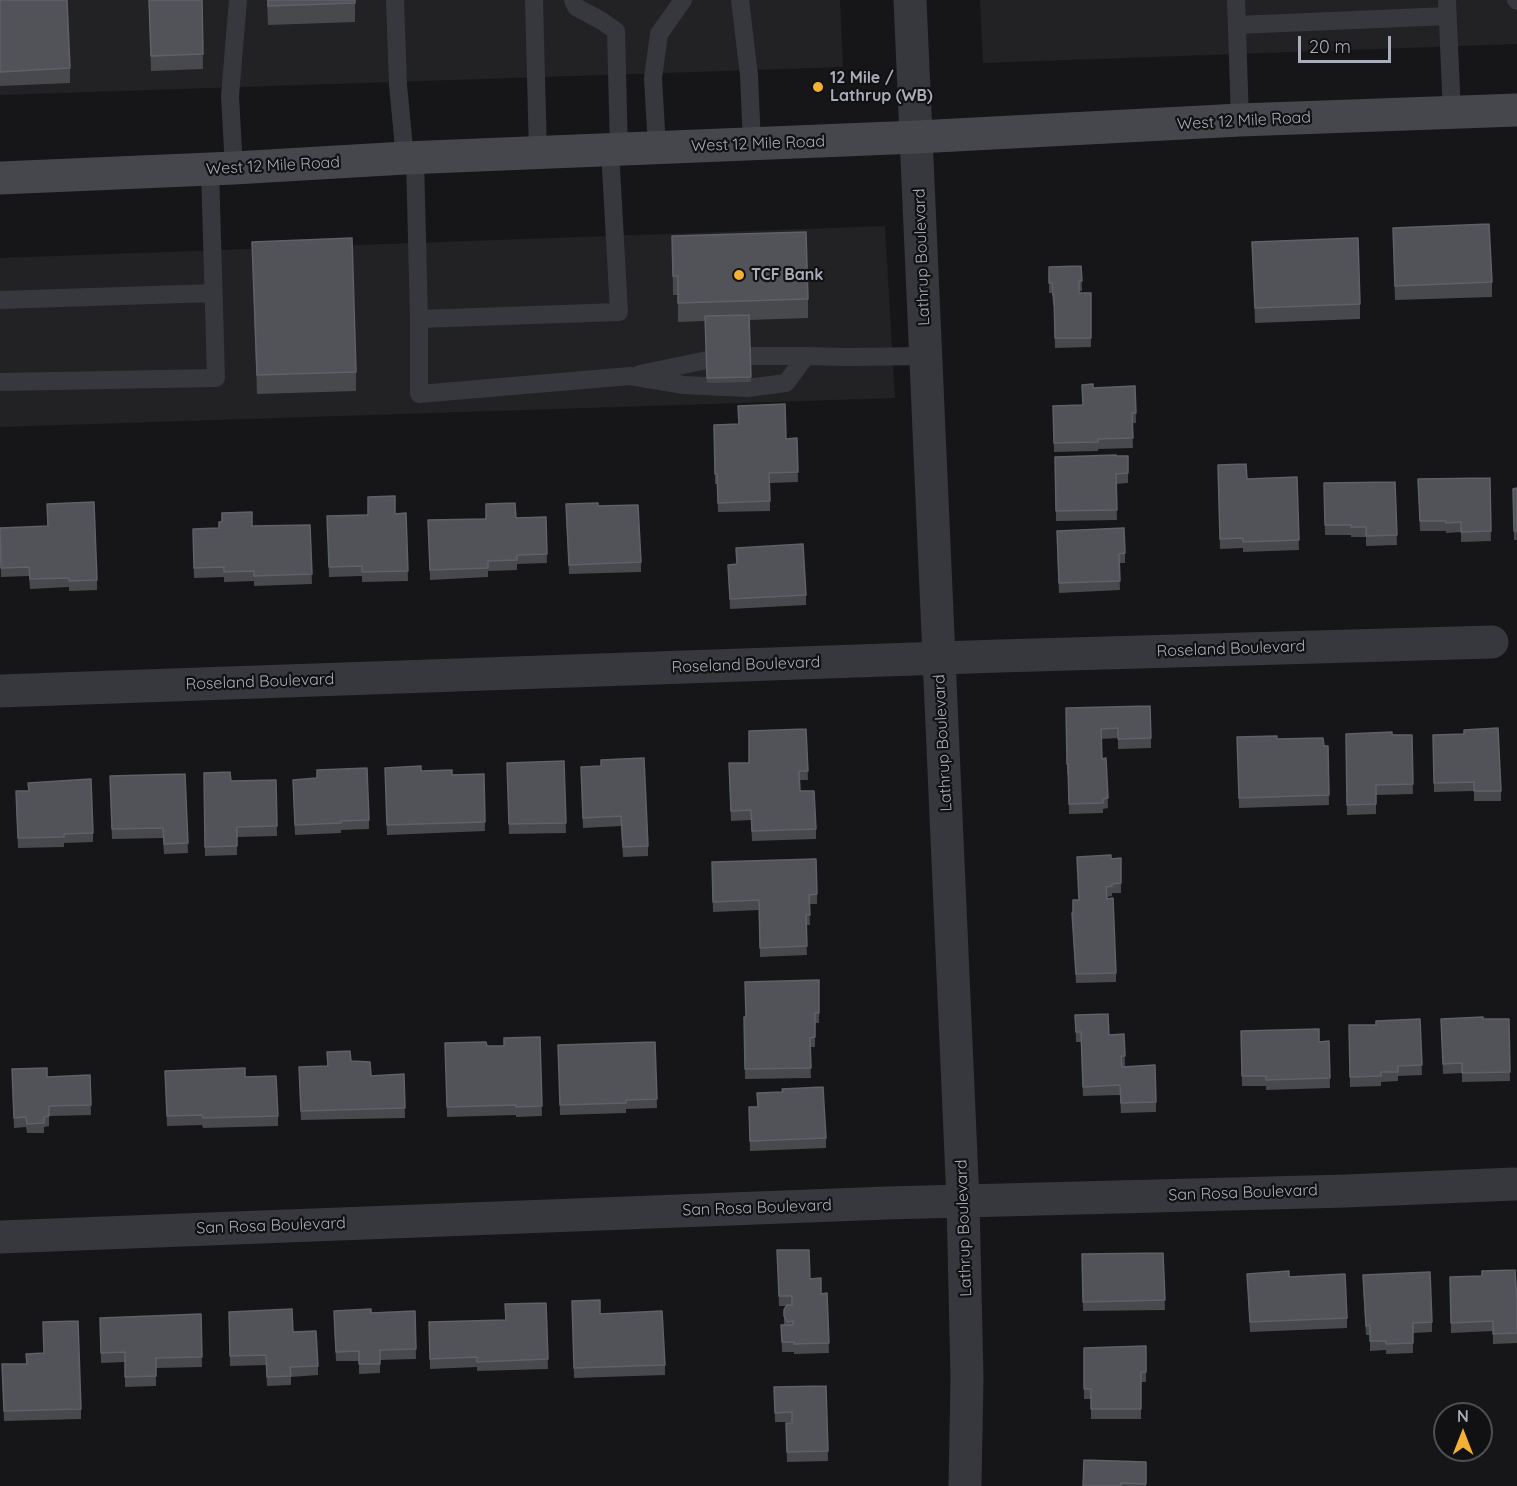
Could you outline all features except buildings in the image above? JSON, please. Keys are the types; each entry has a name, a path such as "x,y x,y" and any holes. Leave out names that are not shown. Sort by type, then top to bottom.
{"main road":[{"name":"West 12 Mile Road","path":"0,178 917,137 1240,120 1517,110"}],"street":[{"name":"Lathrup Boulevard","path":"910,0 927,356 938,658 957,1027 967,1377 965,1486"},
{"name":"Roseland Boulevard","path":"0,691 938,658 1492,642"},
{"name":"San Rosa Boulevard","path":"0,1237 963,1201 1346,1191 1514,1184"}],"lane":[{"path":"0,382 216,378 213,293 238,0"},
{"path":"395,0 398,86 410,158 419,319 419,394 630,376 706,360"},
{"path":"534,0 538,153"},
{"path":"419,319 619,312 614,150 616,31 576,7 573,0"},
{"path":"657,148 653,78 659,34 683,0"},
{"path":"740,0 749,75 752,144"},
{"path":"1236,0 1240,120"},
{"path":"1237,25 1448,8 1452,112"},
{"path":"0,300 213,293"},
{"path":"750,356 927,356"},
{"path":"630,376 684,385 747,388 786,383 806,356"}],"shaded area":[{"path":"0,0 840,0 843,67 0,95"},
{"path":"980,0 1517,0 1517,44 983,63"},
{"path":"885,226 895,398 0,427 0,258"}],"place":[{"name":"12 Mile / Lathrup (WB)","path":"818,87"},
{"name":"TCF Bank","path":"739,275"}]}
